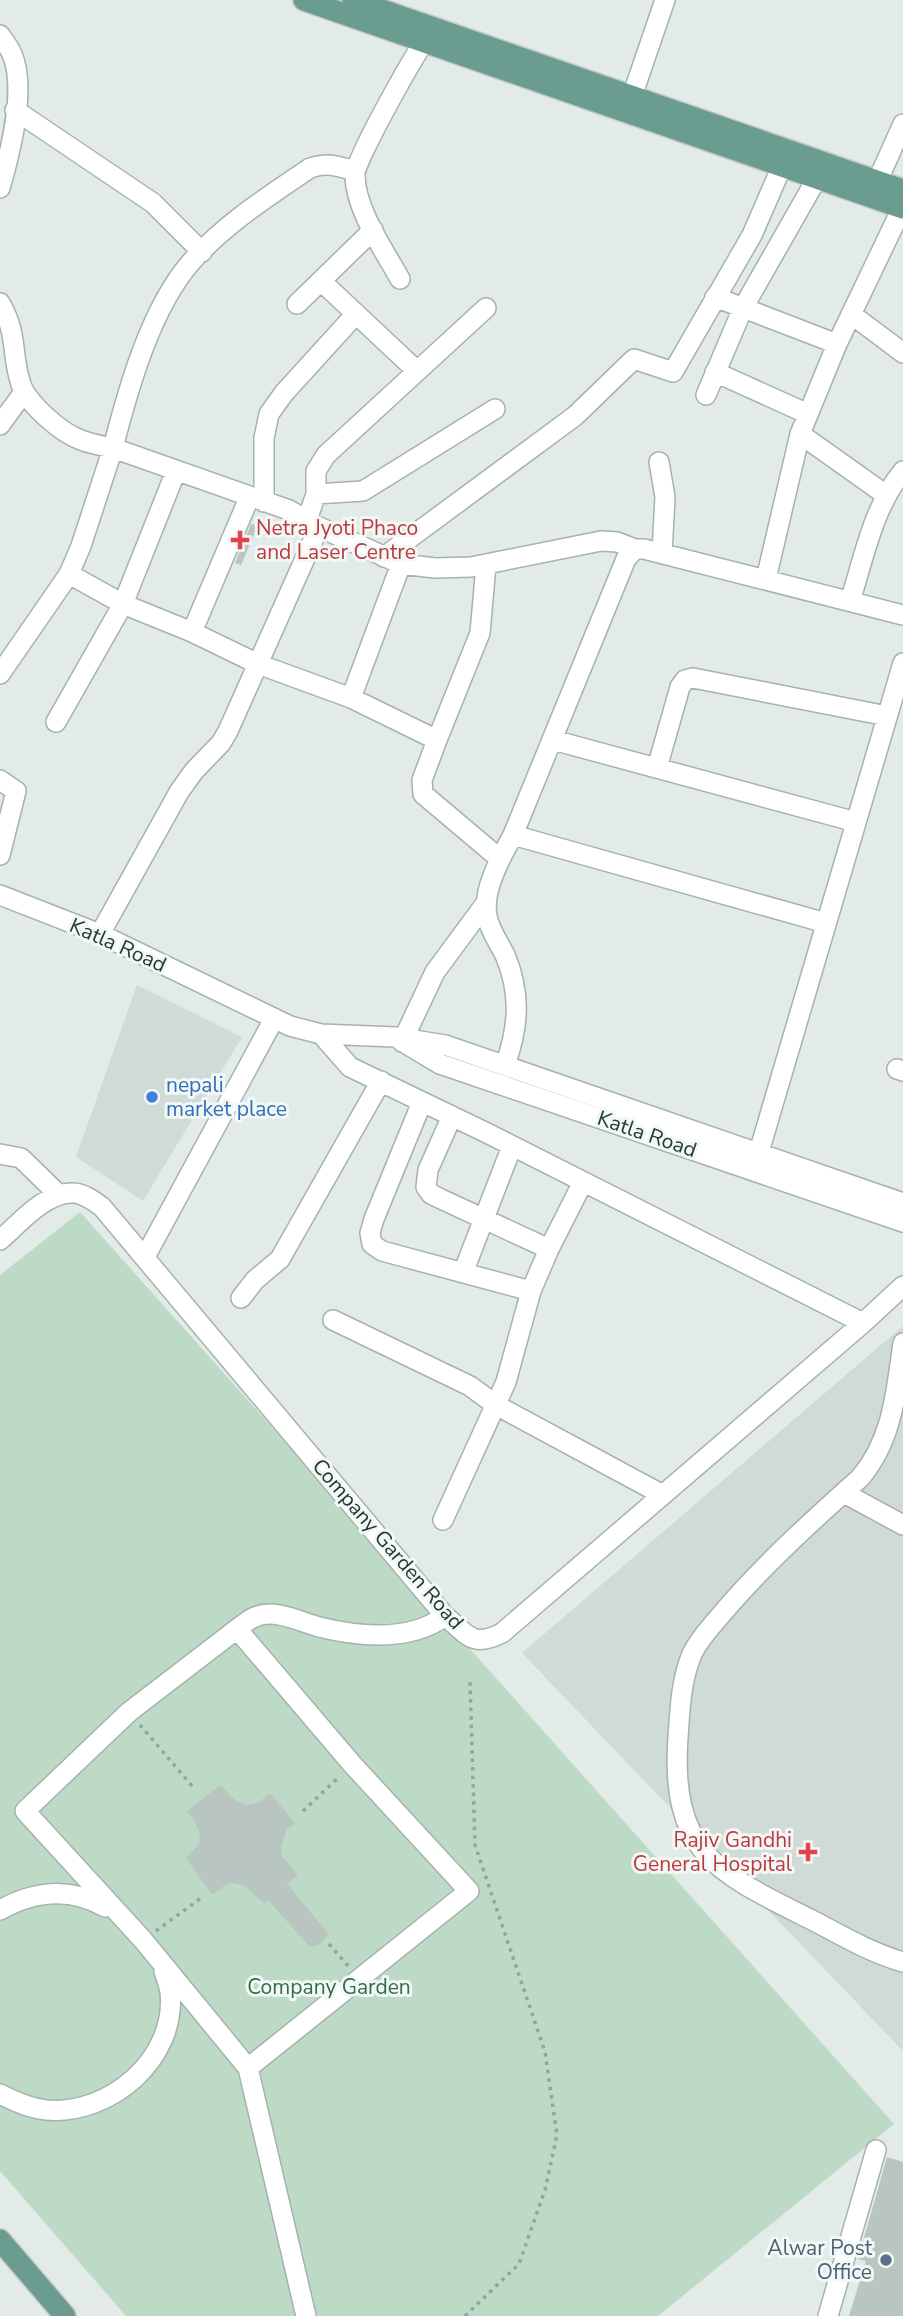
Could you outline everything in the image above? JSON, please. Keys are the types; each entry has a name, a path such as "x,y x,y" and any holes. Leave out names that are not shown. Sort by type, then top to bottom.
{"main road":[{"path":"303,0 425,41 903,190"},
{"path":"353,0 782,166 903,208"},
{"path":"0,2241 65,2316"}],"street":[{"path":"630,105 665,0"},
{"path":"0,36 15,62 18,92 15,110 6,129 7,163 0,188"},
{"path":"400,279 373,230 358,193 354,171 404,74 425,41"},
{"path":"15,110 153,203 202,252"},
{"path":"877,182 903,124"},
{"path":"0,674 69,574 113,448 128,391 155,324 180,277 202,252 250,210 310,168 332,164 354,171"},
{"path":"351,698 392,560 575,416 634,359 673,372 752,235 782,166"},
{"path":"706,395 743,308 817,178"},
{"path":"766,579 800,434 837,344 903,208"},
{"path":"297,304 373,230"},
{"path":"321,281 417,371"},
{"path":"715,297 837,344"},
{"path":"0,303 9,320 24,392 44,415 70,434 289,510 392,560 435,568 486,565 577,544 617,542 635,549 766,579 903,615"},
{"path":"100,934 179,792 228,731 258,664 313,523 316,471 326,455 486,308"},
{"path":"851,314 903,353"},
{"path":"192,632 257,500 269,414 284,393 355,315"},
{"path":"715,372 808,414"},
{"path":"0,425 24,392"},
{"path":"316,494 363,491 495,410"},
{"path":"800,434 886,495"},
{"path":"659,462 665,497 662,554"},
{"path":"56,722 123,604 176,471"},
{"path":"850,601 875,521 886,495 903,471"},
{"path":"400,1039 435,972 486,902 500,859 513,835 553,740 626,559 635,549"},
{"path":"486,565 480,633 422,779 423,794 500,859"},
{"path":"69,574 123,604 192,632 258,664 351,698 437,740"},
{"path":"767,1161 826,923 903,663"},
{"path":"657,768 680,687 685,680 693,678 887,716"},
{"path":"553,740 856,822"},
{"path":"0,780 16,791 0,855"},
{"path":"513,835 826,923"},
{"name":"Katla Road","path":"0,895 100,934 290,1026 321,1034 444,1045 505,1065 530,1084"},
{"path":"486,902 487,917 512,971 516,991 516,1025 505,1065"},
{"path":"145,1257 274,1019"},
{"path":"321,1034 350,1067 863,1323"},
{"name":"Katla Road","path":"400,1039 440,1064 530,1084 903,1203"},
{"path":"241,1298 255,1280 280,1259 381,1081"},
{"path":"422,1102 374,1219 370,1233 372,1244 382,1251 531,1291"},
{"path":"452,1116 425,1181 431,1194 549,1249"},
{"path":"463,1273 512,1146"},
{"path":"0,1154 21,1158 58,1195 39,1206 0,1240"},
{"name":"Katla Road","path":"767,1161 903,1222"},
{"path":"443,1520 506,1382 531,1291 583,1182"},
{"name":"Company Garden Road","path":"58,1195 74,1193 102,1207 445,1616 472,1638 486,1641 502,1633 903,1286"},
{"path":"339,1328 470,1386 496,1405 663,1495"},
{"path":"903,1343 892,1412 881,1450 860,1478 751,1580 697,1645 685,1675 677,1761 678,1782 689,1832 698,1846 724,1871 790,1909 875,1952 903,1962"},
{"path":"844,1493 903,1525"},
{"path":"306,2316 248,2068 143,1940 25,1811 129,1713 256,1616 286,1617 356,1634 393,1634 433,1625 445,1616"},
{"path":"237,1629 352,1764 469,1891 248,2068"},
{"path":"0,1910 18,1900 43,1894 69,1893 92,1899 116,1913"},
{"path":"0,2094 19,2104 46,2110 74,2109 100,2101 124,2088 144,2069 159,2046 168,2020 170,1993 163,1967"},
{"path":"828,2316 876,2150"}],"path":[{"path":"465,2316 519,2264 545,2190 557,2135 545,2052 475,1845 470,1682"},
{"path":"129,1713 193,1787"},
{"path":"303,1811 352,1764"},
{"path":"143,1940 201,1898"},
{"path":"329,1944 360,1979"}],"shaded area":[{"name":"nepali market place","path":"137,985 242,1037 143,1201 76,1157"},
{"name":"Rajiv Gandhi General Hospital","path":"903,1326 903,2051 522,1653"}],"green space":[{"name":"Company Garden","path":"80,1212 894,2124 658,2316 126,2316 0,2171 0,1275"}],"building":[{"path":"251,524 258,525 241,565 235,563"},
{"path":"220,1785 235,1800 247,1805 258,1803 270,1793 295,1823 287,1829 281,1847 282,1856 298,1875 287,1884 329,1934 320,1944 310,1947 268,1900 264,1903 243,1885 232,1883 212,1895 186,1858 199,1844 200,1835 187,1811"},
{"path":"887,2157 903,2162 903,2316 849,2316 866,2261 858,2259"}],"place":[{"name":"Netra Jyoti Phaco and Laser Centre","path":"240,540"},
{"name":"nepali market place","path":"152,1097"},
{"name":"Rajiv Gandhi General Hospital","path":"808,1852"},
{"name":"Alwar Post Office","path":"886,2260"}]}
